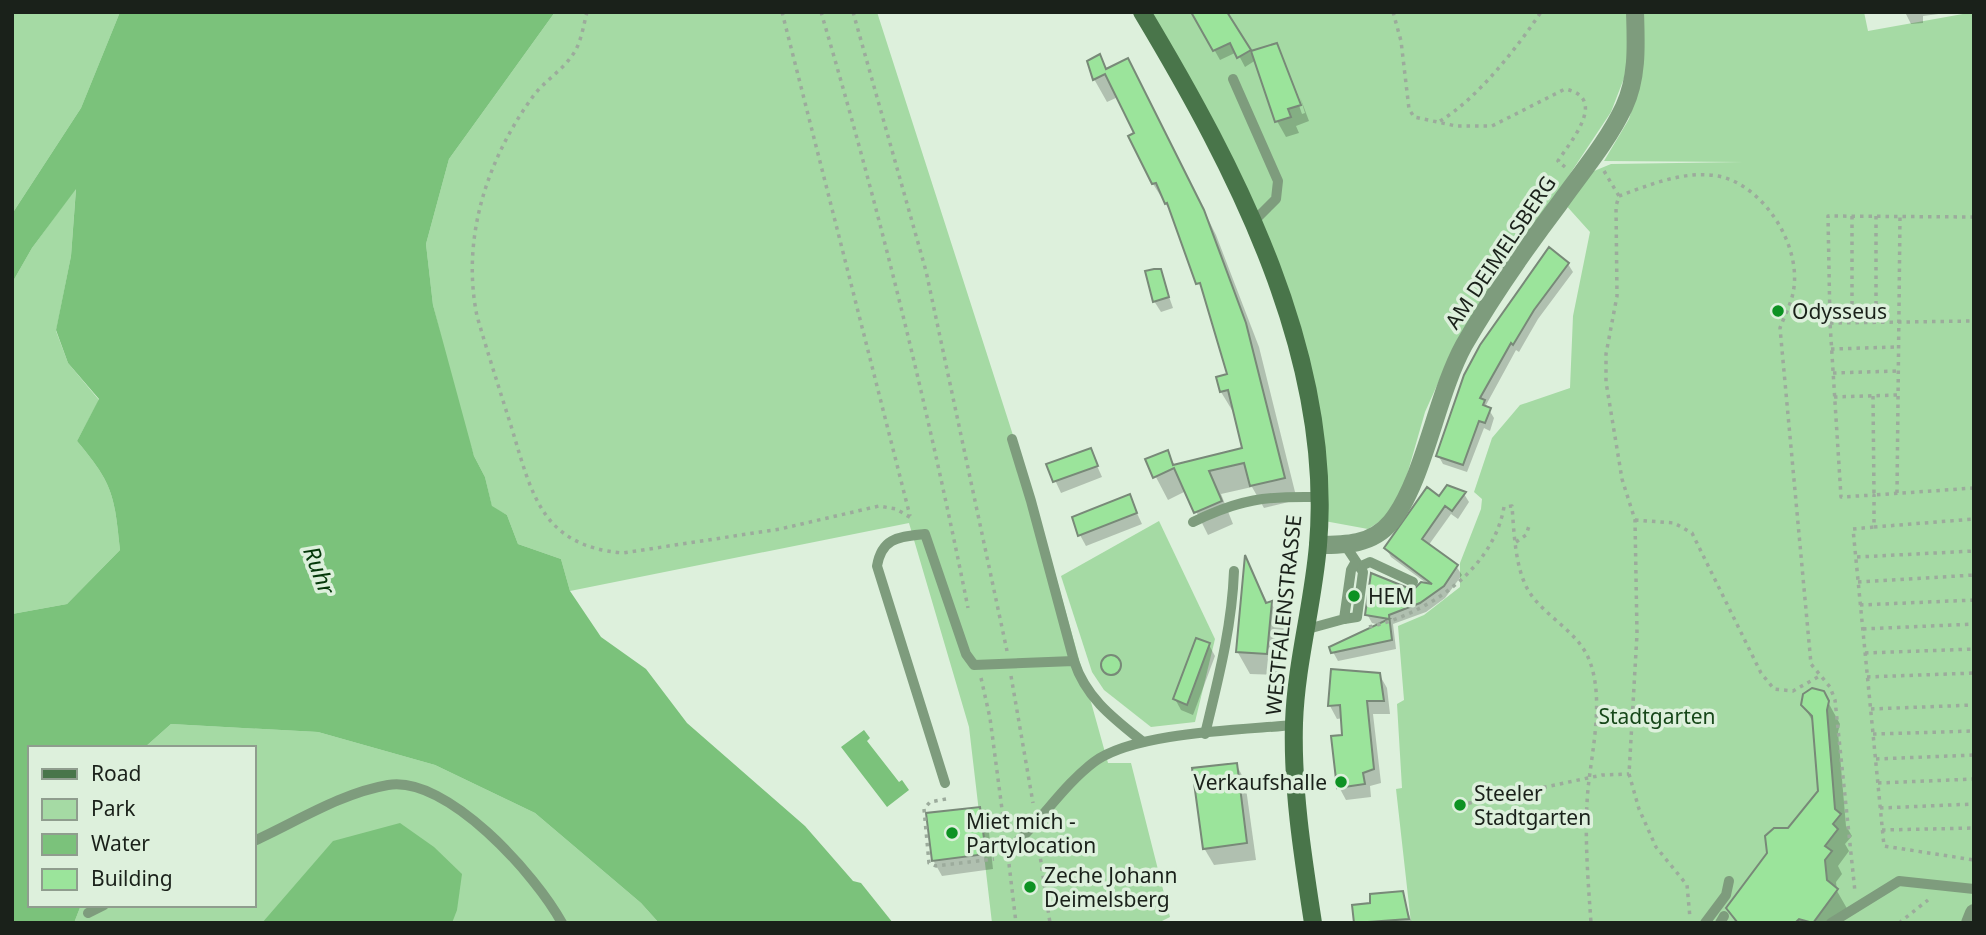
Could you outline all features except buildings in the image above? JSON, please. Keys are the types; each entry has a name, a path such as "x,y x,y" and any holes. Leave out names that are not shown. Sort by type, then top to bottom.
{"main road":[{"name":"WESTFALENSTRASSE","path":"1142,12 1210,133 1254,221 1284,300 1306,381 1317,457 1318,545 1304,630 1294,725 1305,870 1313,923"}],"street":[{"name":"AM DEIMELSBERG","path":"1318,545 1345,545 1367,541 1390,523 1405,500 1440,397 1463,347 1505,278 1616,122 1631,86 1636,50 1634,12"},
{"path":"1970,923 1974,913"}],"lane":[{"path":"1233,79 1278,181 1276,199 1254,221"},
{"path":"1012,439 1080,678 1094,699 1143,742"},
{"path":"1193,522 1224,507 1268,496 1317,497"},
{"path":"945,783 877,566 880,550 888,542 925,534 966,654 974,665 1074,661"},
{"path":"1304,630 1357,617 1363,572 1345,545"},
{"path":"1357,565 1370,562 1413,582"},
{"path":"1205,734 1223,661 1233,604 1234,571"},
{"path":"1007,851 1092,763 1108,754 1143,742 1294,725"},
{"path":"256,840 363,791 391,784 426,789 462,812 513,859 551,902 562,923"},
{"path":"1705,923 1726,895 1729,881"},
{"path":"1831,923 1899,881 1944,888 1974,889"},
{"path":"88,913 100,907"}],"path":[{"path":"587,12 573,56 536,93 514,124 496,159 476,219 472,291 477,316 523,474 540,507 565,535 576,542 606,552 623,553 780,529 879,506 910,516"},
{"path":"782,12 910,516 925,534"},
{"path":"821,12 888,258 940,472 969,614"},
{"path":"853,12 926,271 975,491 1009,662 1036,823 1049,923"},
{"path":"1394,12 1411,113 1419,120 1440,121 1456,126 1492,126 1565,89 1576,91 1583,101 1585,120 1558,161 1578,177"},
{"path":"1440,121 1457,111 1481,87 1541,12"},
{"path":"1594,154 1619,195"},
{"path":"1619,195 1668,179 1717,176 1735,181 1767,205 1784,239 1791,261 1794,292 1780,328 1811,664 1818,677 1830,687 1835,700 1857,906"},
{"path":"1619,195 1615,206 1617,296 1606,354 1606,382 1622,479 1635,520 1637,634 1629,774 1639,808 1656,846 1686,885 1690,923"},
{"path":"1974,217 1828,216 1831,349 1841,497 1974,488"},
{"path":"1852,216 1852,323"},
{"path":"1876,216 1876,322"},
{"path":"1897,493 1900,216"},
{"path":"1830,323 1974,320"},
{"path":"1831,349 1897,347"},
{"path":"1833,373 1897,371"},
{"path":"1834,397 1897,395"},
{"path":"1874,396 1874,527"},
{"path":"1395,621 1432,603 1459,581 1490,544 1504,507 1512,506 1516,541 1527,588 1577,640 1590,661 1595,701 1587,820 1591,923"},
{"path":"1974,519 1853,529 1884,846 1974,860"},
{"path":"1635,520 1674,523 1692,533 1761,673 1774,689 1793,691 1818,677"},
{"path":"1516,541 1526,535 1529,526"},
{"path":"1856,558 1974,551"},
{"path":"1858,582 1974,575"},
{"path":"1860,605 1974,600"},
{"path":"1863,629 1974,624"},
{"path":"1865,653 1974,649"},
{"path":"979,666 992,728 1016,923"},
{"path":"1867,677 1974,673"},
{"path":"1870,709 1974,705"},
{"path":"1873,734 1974,731"},
{"path":"1876,760 1974,755"},
{"path":"1460,804 1590,778 1629,774"},
{"path":"1878,783 1974,779"},
{"path":"945,783 949,799 930,802 924,809 929,863 936,866 996,859"},
{"path":"1880,808 1974,804"},
{"path":"1882,830 1974,828"},
{"path":"977,852 986,851"},
{"path":"1899,923 1944,888"}],"green space":[{"path":"12,12 120,12 81,108 12,214"},
{"path":"555,12 877,12 1039,516 1108,763 1131,763 1170,917 1158,923 992,923 969,727 909,523 570,591 561,559 518,544 507,515 492,507 485,477 474,456 460,413 433,305 426,244 449,159"},
{"path":"1149,12 1632,12 1626,73 1611,112 1452,352 1425,412 1397,510 1368,529 1319,520 1317,457 1285,301"},
{"name":"Stadtgarten","path":"1642,12 1864,12 1868,31 1974,12 1974,923 1411,923 1396,789 1402,788 1397,704 1404,700 1398,626 1424,615 1460,587 1460,563 1481,509 1482,499 1474,492 1492,438 1520,405 1570,388 1573,316 1590,232 1563,202 1582,176 1611,164 1743,162 1604,161 1629,119 1641,78"},
{"path":"76,188 71,256 56,331 68,363 99,400 77,441 98,469 110,491 120,550 67,604 12,614 12,283 32,248"},
{"path":"1159,521 1215,639 1195,722 1151,727 1104,690 1092,672 1061,576"},
{"path":"171,724 318,732 435,765 535,813 641,903 659,923 74,923 80,907 256,907 256,746 146,746"}],"water":[{"name":"Ruhr","path":"120,12 555,12 449,159 426,244 433,305 474,456 485,477 492,506 507,515 518,544 561,559 570,591 601,637 646,669 687,723 805,826 853,881 861,883 893,923 659,923 641,903 535,813 435,765 318,732 171,724 146,746 28,746 28,907 80,907 74,923 12,923 12,614 67,604 120,550 110,491 98,469 77,441 99,399 68,363 56,330 71,256 76,189 32,248 12,283 12,214 81,108"},
{"path":"864,730 870,738 867,741 899,782 902,780 909,790 887,807 841,747"},
{"path":"400,823 434,847 462,874 457,910 452,923 262,923 333,841"}],"place":[{"name":"Odysseus","path":"1778,311"},
{"name":"HEM","path":"1354,596"},
{"name":"Verkaufshalle","path":"1341,782"},
{"name":"Steeler Stadtgarten","path":"1460,805"},
{"name":"Miet mich - Partylocation","path":"952,833"},
{"name":"Zeche Johann Deimelsberg","path":"1030,887"}]}
